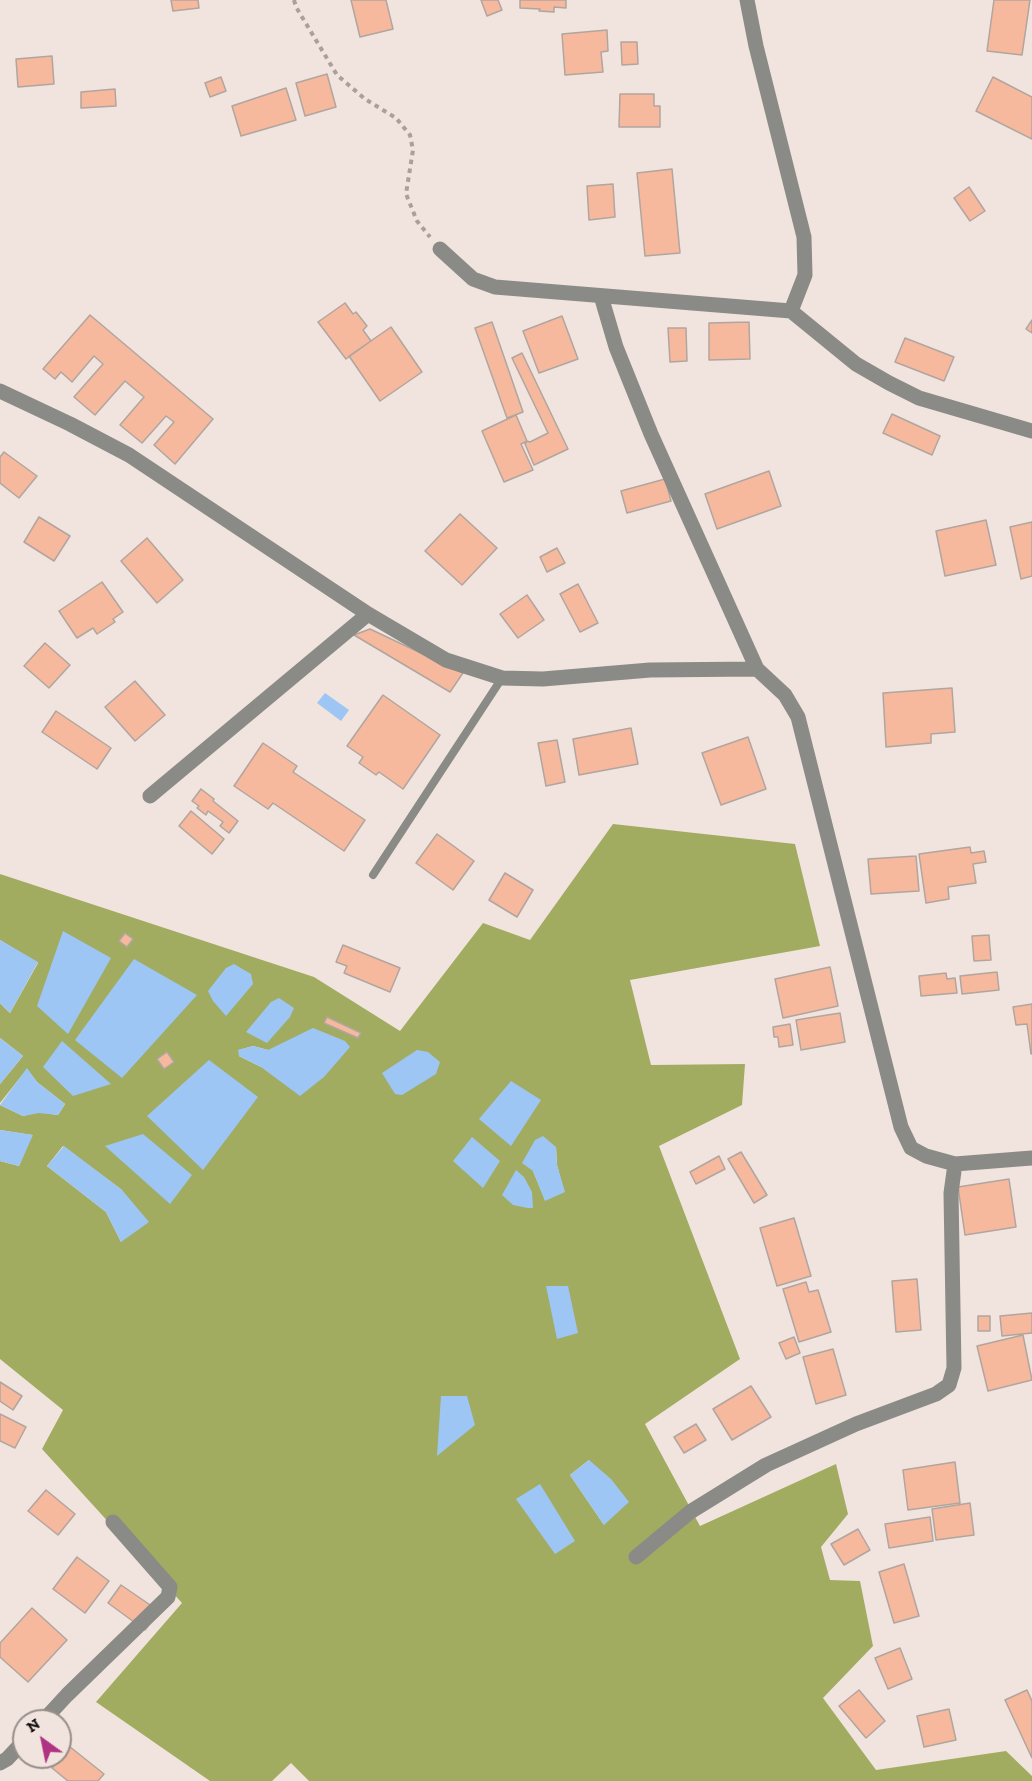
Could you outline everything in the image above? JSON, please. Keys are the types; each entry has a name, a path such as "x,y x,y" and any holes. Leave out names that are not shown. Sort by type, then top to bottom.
{"street":[{"path":"747,0 756,46 804,237 805,275 791,311"},
{"path":"440,249 473,279 495,287 791,311 856,364 919,398 1032,431"},
{"path":"601,296 616,346 651,434 757,669 785,695 798,717 901,1127 911,1148 926,1156 955,1164 1032,1158"},
{"path":"0,391 129,455 368,614 446,660 502,678 543,679 650,670 757,669"},
{"path":"150,796 368,614"},
{"path":"636,1557 690,1512 766,1465 856,1424 936,1394 949,1385 954,1368 951,1193 955,1164"},
{"path":"54,1709 168,1597 170,1587 113,1522"},
{"path":"0,1763 12,1754"}],"lane":[{"path":"373,875 502,678"}],"path":[{"path":"294,0 337,75 365,99 396,118 410,135 413,150 406,194 417,221 440,249"}],"green space":[{"path":"613,824 795,844 820,946 630,980 651,1065 745,1064 742,1105 659,1146 740,1359 645,1424 700,1526 836,1464 848,1514 821,1547 830,1580 860,1581 873,1646 823,1698 876,1770 1006,1751 1032,1776 1032,1781 309,1781 291,1763 272,1781 210,1781 96,1702 182,1603 42,1449 63,1410 0,1359 0,1161 19,1166 32,1135 0,1130 0,1105 23,1116 39,1112 58,1115 65,1104 37,1082 27,1069 0,1103 0,1084 23,1056 0,1038 0,1003 10,1013 38,963 0,940 0,874 314,977 400,1031 483,923 530,940","holes":["253,1046 268,1050 261,1067 239,1056 239,1050","63,1146 122,1190 121,1242 106,1212 47,1166","556,1147 557,1165 564,1192 545,1200 533,1171","589,1460 604,1525 570,1475"]}],"water":[{"path":"325,693 349,710 341,721 317,703"},
{"path":"63,931 111,958 68,1034 37,1006"},
{"path":"0,940 38,962 10,1013 0,1003"},
{"path":"134,959 197,995 122,1078 75,1040"},
{"path":"234,964 251,974 253,984 226,1016 208,991 226,968"},
{"path":"279,998 294,1008 290,1017 267,1043 246,1032 271,1002"},
{"path":"313,1028 345,1041 350,1047 324,1077 300,1096 261,1067 239,1056 238,1050 253,1046 268,1050"},
{"path":"0,1038 23,1056 0,1084"},
{"path":"62,1041 111,1084 73,1096 43,1067"},
{"path":"417,1050 428,1052 440,1062 436,1074 402,1095 395,1094 382,1073"},
{"path":"209,1060 258,1097 203,1170 147,1116"},
{"path":"27,1068 37,1082 65,1104 58,1115 39,1113 23,1116 0,1105"},
{"path":"511,1081 541,1100 511,1146 479,1119"},
{"path":"0,1130 33,1135 19,1166 0,1161"},
{"path":"143,1134 192,1175 170,1204 105,1146"},
{"path":"543,1136 556,1147 557,1165 565,1192 545,1201 533,1171 522,1163 535,1140"},
{"path":"472,1137 500,1161 483,1188 453,1161"},
{"path":"64,1146 122,1190 149,1222 121,1242 106,1212 47,1166"},
{"path":"516,1170 524,1177 532,1192 533,1208 513,1205 502,1195"},
{"path":"546,1286 568,1286 578,1333 557,1339"},
{"path":"441,1396 467,1396 475,1425 437,1456"},
{"path":"589,1460 611,1479 629,1502 604,1525 570,1475"},
{"path":"540,1484 575,1541 555,1554 516,1499"}],"building":[{"path":"171,0 198,0 199,8 173,11"},
{"path":"351,0 386,0 393,29 360,37"},
{"path":"481,0 498,0 502,10 487,16"},
{"path":"520,0 566,0 566,8 554,7 554,12 520,8"},
{"path":"994,0 1030,0 1022,55 987,51"},
{"path":"607,30 608,51 601,52 603,72 565,75 562,34"},
{"path":"621,42 637,42 638,64 622,65"},
{"path":"52,56 54,84 18,87 16,59"},
{"path":"327,74 336,107 305,116 296,83"},
{"path":"221,77 226,91 210,97 205,83"},
{"path":"993,77 1032,97 1032,139 976,111"},
{"path":"286,88 296,120 241,136 232,106"},
{"path":"115,89 116,106 81,108 81,92"},
{"path":"620,94 654,94 654,106 660,106 660,127 619,127"},
{"path":"672,169 680,253 645,256 637,173"},
{"path":"613,184 615,217 589,220 587,186"},
{"path":"969,187 985,211 970,221 954,198"},
{"path":"345,303 353,314 356,312 367,326 363,330 371,341 346,359 318,322"},
{"path":"90,315 213,419 175,464 154,445 174,422 166,416 142,443 120,425 144,397 125,381 95,415 74,397 103,364 94,356 72,382 61,372 55,379 43,369"},
{"path":"562,316 578,359 539,373 523,331"},
{"path":"1032,320 1032,333 1026,329"},
{"path":"492,322 523,412 507,418 475,328"},
{"path":"749,322 750,359 709,360 709,323"},
{"path":"391,327 422,372 380,401 349,356"},
{"path":"668,328 686,328 687,361 670,362"},
{"path":"905,338 954,357 944,381 895,362"},
{"path":"522,353 568,449 534,465 525,444 527,441 530,442 548,433 512,358"},
{"path":"892,414 940,436 932,455 883,433"},
{"path":"516,415 527,441 521,444 533,470 504,482 482,431"},
{"path":"4,452 37,476 19,498 0,483 0,457"},
{"path":"769,471 781,506 717,529 705,494"},
{"path":"665,479 671,501 627,513 621,491"},
{"path":"460,514 497,548 462,585 425,551"},
{"path":"39,517 70,536 54,561 24,542"},
{"path":"986,520 996,565 945,576 936,531"},
{"path":"1032,522 1032,576 1021,579 1010,527"},
{"path":"147,538 183,580 157,603 121,561"},
{"path":"557,548 565,563 547,572 540,557"},
{"path":"102,582 123,612 113,619 115,622 97,634 93,628 77,638 59,611"},
{"path":"578,584 598,623 580,632 560,594"},
{"path":"527,595 544,620 518,638 500,614"},
{"path":"370,629 463,673 450,692 354,635"},
{"path":"45,643 70,665 49,688 24,666"},
{"path":"135,681 165,715 135,741 105,707"},
{"path":"952,688 955,732 931,734 931,743 886,747 883,693"},
{"path":"383,695 440,735 403,789 379,772 376,775 359,763 363,757 347,746"},
{"path":"56,711 111,748 97,769 42,732"},
{"path":"631,728 638,764 579,775 573,739"},
{"path":"748,737 766,789 721,805 702,753"},
{"path":"557,740 565,782 546,786 538,743"},
{"path":"263,743 297,766 293,772 365,820 344,851 273,803 268,809 234,786"},
{"path":"201,789 238,821 229,833 220,826 223,822 208,811 206,815 192,801"},
{"path":"191,811 224,839 212,854 179,826"},
{"path":"437,834 474,861 453,890 416,863"},
{"path":"970,847 971,853 984,851 986,862 973,864 976,883 948,887 949,899 926,903 919,854"},
{"path":"916,856 919,891 871,894 868,859"},
{"path":"505,873 533,890 517,917 489,900"},
{"path":"125,933 133,939 127,947 119,941"},
{"path":"989,935 991,960 974,961 972,936"},
{"path":"343,945 400,968 390,992 344,973 347,966 336,962"},
{"path":"830,967 838,1006 783,1018 775,979"},
{"path":"997,972 999,990 962,994 960,976"},
{"path":"946,973 947,979 955,978 957,993 921,996 919,976"},
{"path":"1032,1004 1031,1054 1027,1024 1016,1025 1013,1007"},
{"path":"840,1013 845,1042 801,1050 796,1020"},
{"path":"327,1017 361,1033 358,1038 324,1023"},
{"path":"790,1024 793,1045 779,1047 778,1037 774,1037 773,1027"},
{"path":"167,1052 174,1062 164,1069 157,1059"},
{"path":"741,1152 767,1195 754,1203 728,1159"},
{"path":"719,1156 725,1169 696,1184 690,1172"},
{"path":"1009,1179 1016,1227 965,1235 958,1187"},
{"path":"794,1218 811,1276 777,1286 760,1228"},
{"path":"917,1279 921,1330 896,1332 892,1281"},
{"path":"806,1282 809,1292 818,1290 831,1332 799,1342 783,1289"},
{"path":"1032,1313 1032,1333 1002,1336 1000,1316"},
{"path":"978,1316 990,1316 990,1331 978,1331"},
{"path":"1023,1335 1032,1380 988,1391 977,1346"},
{"path":"794,1337 800,1353 786,1359 779,1343"},
{"path":"833,1349 846,1395 816,1404 803,1357"},
{"path":"0,1382 22,1396 13,1410 0,1401"},
{"path":"751,1386 771,1417 732,1440 713,1409"},
{"path":"0,1414 26,1427 15,1448 0,1441"},
{"path":"696,1424 706,1440 684,1453 674,1437"},
{"path":"955,1462 960,1503 908,1510 903,1470"},
{"path":"46,1490 75,1514 58,1535 28,1511"},
{"path":"970,1503 974,1535 936,1540 932,1509"},
{"path":"930,1517 933,1541 889,1548 885,1524"},
{"path":"858,1529 870,1550 844,1565 831,1544"},
{"path":"77,1557 109,1581 85,1613 53,1589"},
{"path":"904,1564 919,1616 894,1623 879,1572"},
{"path":"121,1585 159,1611 145,1630 108,1603"},
{"path":"32,1608 67,1640 28,1682 0,1657 0,1643"},
{"path":"900,1648 912,1679 888,1689 875,1658"},
{"path":"859,1690 885,1721 866,1738 839,1706"},
{"path":"1027,1690 1032,1701 1032,1758 1005,1700"},
{"path":"949,1709 956,1740 924,1747 917,1716"},
{"path":"72,1748 104,1774 98,1781 68,1781 53,1769 72,1769"}]}
